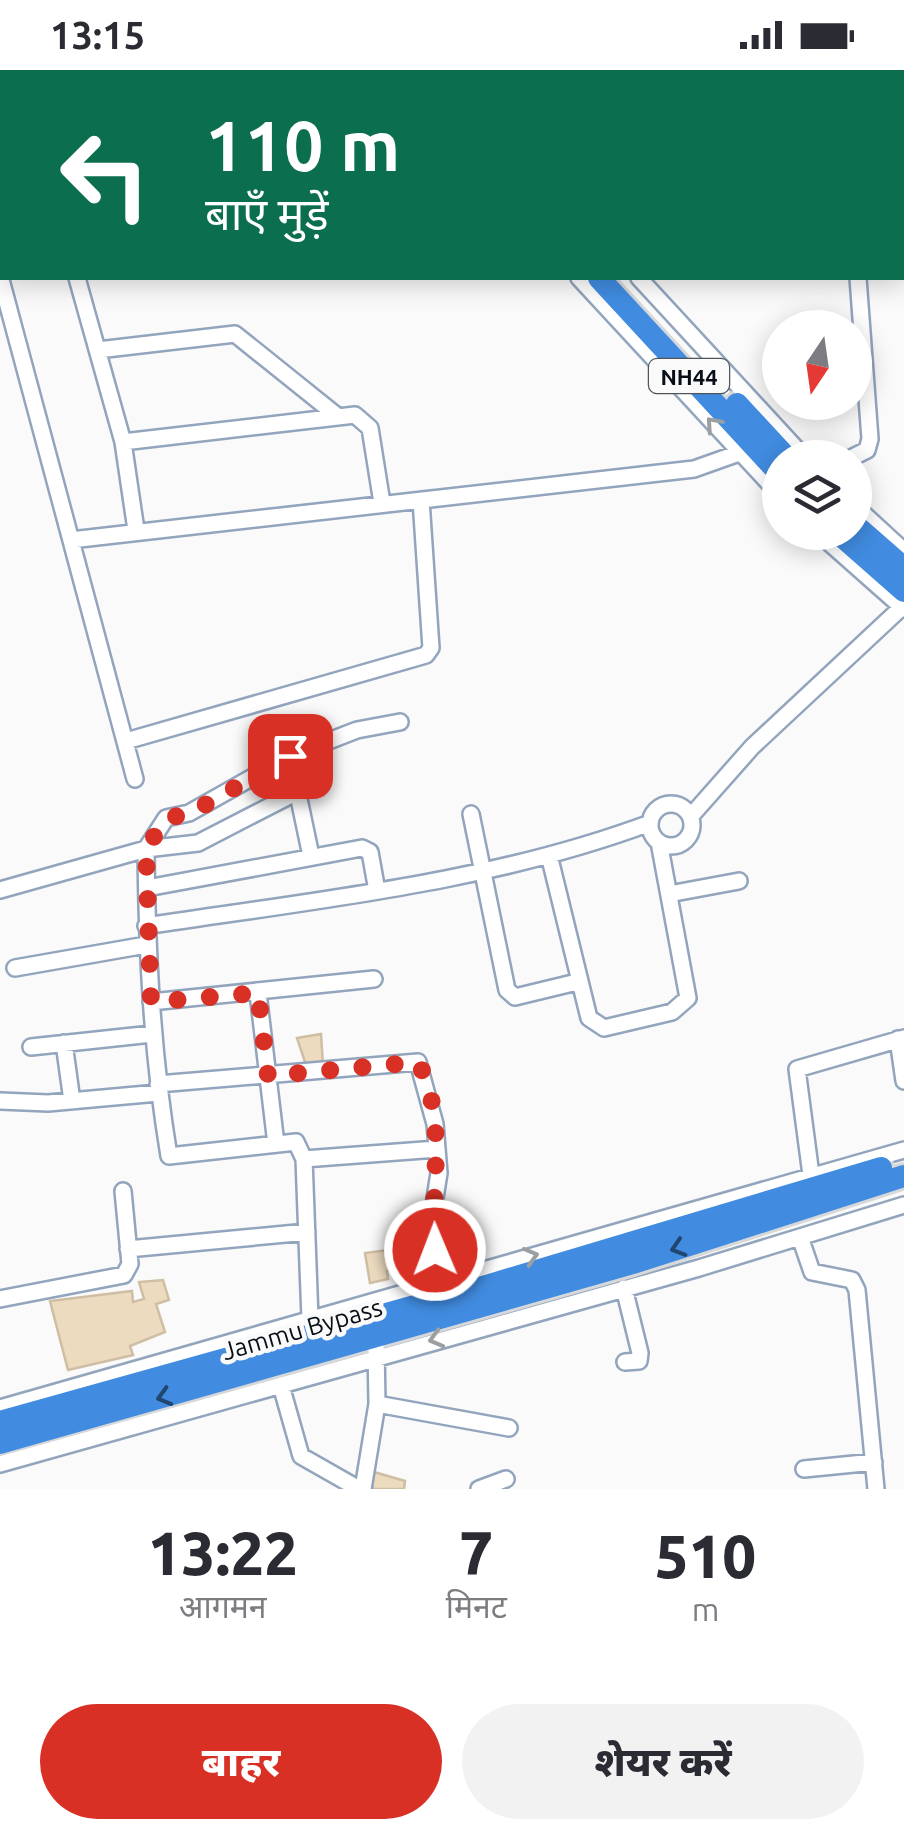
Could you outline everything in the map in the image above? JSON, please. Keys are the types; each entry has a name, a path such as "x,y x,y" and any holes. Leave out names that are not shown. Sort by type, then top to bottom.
{"highway":[{"name":"NH44","path":"601,280 762,455"},
{"name":"NH44","path":"621,280 769,440"},
{"path":"872,539 904,568"},
{"path":"855,550 903,602"},
{"name":"Jammu Bypass","path":"0,1422 486,1286 904,1161"},
{"name":"Jammu Bypass","path":"0,1443 378,1352 633,1262 904,1176"}],"street":[{"path":"1,280 135,779"},
{"path":"77,280 122,442 136,530"},
{"path":"582,280 762,477"},
{"path":"641,280 788,440"},
{"path":"858,280 870,440"},
{"path":"98,350 234,334 336,414"},
{"path":"122,442 336,414 362,418 370,428 382,504"},
{"path":"71,540 694,469 739,453"},
{"path":"126,742 426,655 431,648 421,500"},
{"path":"872,522 904,551"},
{"path":"691,816 752,747 903,602 839,550"},
{"path":"310,1319 304,1159 296,1142 169,1156 152,1034 146,944 146,849 166,818 189,814 290,756 357,730 400,722"},
{"path":"290,756 310,856"},
{"path":"0,890 146,849 198,843 297,792"},
{"path":"146,926 480,872 549,855 650,822 656,810 668,804 682,806 691,816 692,830 685,842 672,846 659,842"},
{"path":"471,814 480,872 510,995 578,982"},
{"path":"549,855 589,1018 599,1028 682,1009 688,998 659,842 650,822"},
{"path":"146,888 310,856 367,849 377,891"},
{"path":"668,894 739,881"},
{"path":"16,968 146,944"},
{"path":"151,1002 374,979"},
{"path":"258,993 276,1144"},
{"path":"31,1047 152,1034"},
{"path":"811,1175 797,1069 901,1039 904,1081"},
{"path":"64,1043 72,1100"},
{"path":"0,1101 72,1100 418,1062 437,1149 439,1173 432,1217 439,1282"},
{"path":"304,1159 437,1149"},
{"path":"0,1408 904,1150"},
{"path":"0,1300 124,1275 130,1264 123,1191"},
{"path":"0,1474 378,1352 624,1288 904,1205"},
{"path":"128,1250 307,1232"},
{"path":"800,1237 812,1272 847,1278 858,1290 876,1489"},
{"path":"624,1288 640,1354 638,1361 626,1362"},
{"path":"0,1464 282,1389 378,1352"},
{"path":"282,1389 301,1456 361,1489 377,1404 378,1352"},
{"path":"377,1404 509,1428"},
{"path":"804,1470 874,1462"},
{"path":"479,1489 506,1478"}],"building":[{"path":"321,1034 323,1065 307,1068 297,1038"},
{"path":"396,1249 402,1268 387,1271 388,1279 370,1283 365,1253"},
{"path":"163,1280 169,1300 156,1304 165,1332 130,1346 133,1355 68,1370 50,1301 132,1291 133,1302 144,1299 139,1282"},
{"path":"374,1472 405,1481 404,1489 372,1489"}],"route":[{"path":"290,756 189,814 170,815 149,840 146,944 151,1002 258,993 268,1076 418,1062 435,1124 439,1173 432,1217 435,1250"}]}
